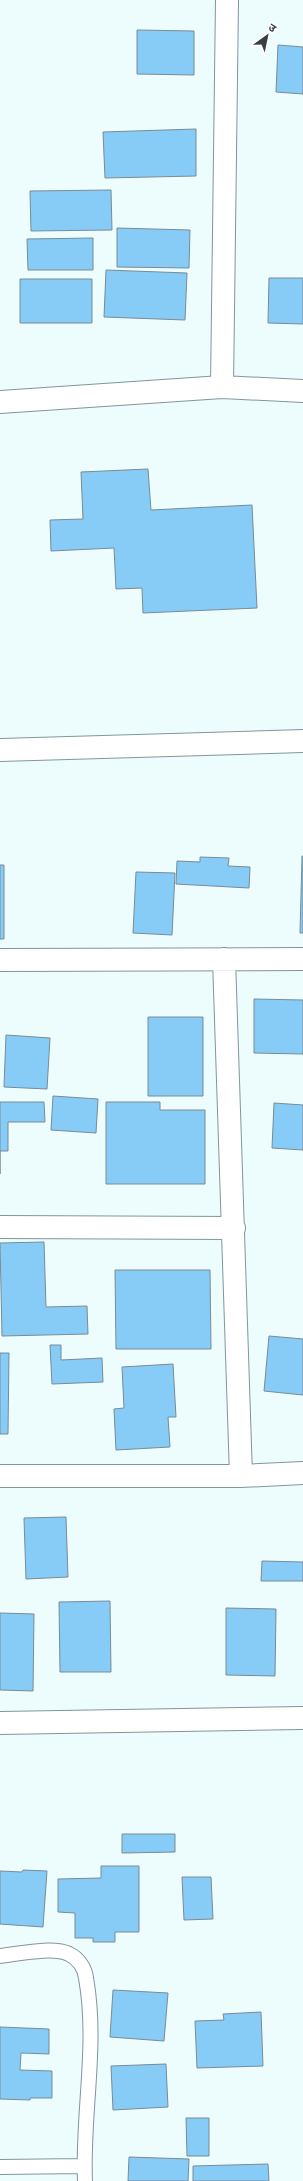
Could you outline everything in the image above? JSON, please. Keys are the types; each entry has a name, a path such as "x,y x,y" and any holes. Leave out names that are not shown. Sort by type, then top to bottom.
{"street":[{"path":"222,387 227,0"},
{"path":"0,402 222,387 303,391"},
{"path":"0,750 303,741"},
{"path":"224,959 241,1476"},
{"path":"0,960 303,959"},
{"path":"0,1227 234,1228"},
{"path":"0,1476 241,1476 303,1473"},
{"path":"0,1723 303,1718"}],"lane":[{"path":"0,1956 48,1951 69,1954 81,1963 86,1977 90,2036 84,2166 85,2181"},
{"path":"0,2167 84,2166"}],"building":[{"path":"137,30 194,31 194,75 137,74"},
{"path":"278,45 303,47 303,94 276,92"},
{"path":"196,129 196,176 105,178 103,132"},
{"path":"111,190 112,230 31,231 30,191"},
{"path":"117,228 190,230 189,268 117,267"},
{"path":"93,238 93,270 28,270 27,239"},
{"path":"106,270 187,273 185,320 104,317"},
{"path":"269,278 303,278 303,324 268,323"},
{"path":"20,279 92,279 92,323 20,323"},
{"path":"148,469 151,510 252,505 257,608 143,613 142,588 116,589 114,548 51,551 50,520 83,519 81,472"},
{"path":"302,856 303,933 300,933"},
{"path":"200,857 229,858 228,866 250,867 249,888 176,884 177,861 200,862"},
{"path":"0,865 4,865 4,939 0,939"},
{"path":"136,872 175,873 172,935 133,933"},
{"path":"254,999 303,1000 303,1054 254,1053"},
{"path":"148,1017 203,1017 203,1096 148,1096"},
{"path":"6,1035 50,1038 47,1089 4,1087"},
{"path":"53,1096 98,1099 96,1133 51,1130"},
{"path":"0,1102 44,1102 45,1122 8,1122 8,1151 0,1151"},
{"path":"106,1102 160,1102 160,1110 205,1110 205,1184 106,1184"},
{"path":"274,1103 303,1105 303,1150 272,1148"},
{"path":"44,1242 46,1307 87,1306 88,1334 2,1336 0,1243"},
{"path":"115,1270 210,1270 211,1349 116,1349"},
{"path":"269,1336 303,1339 303,1395 264,1391"},
{"path":"50,1345 61,1345 61,1360 102,1358 103,1382 52,1384"},
{"path":"0,1353 9,1353 8,1434 0,1434"},
{"path":"173,1364 176,1417 168,1417 170,1447 116,1450 114,1409 124,1408 122,1367"},
{"path":"66,1517 68,1577 26,1579 24,1518"},
{"path":"262,1561 303,1562 303,1581 261,1581"},
{"path":"110,1601 111,1672 60,1672 59,1602"},
{"path":"226,1608 276,1609 275,1676 226,1675"},
{"path":"0,1613 34,1614 33,1691 0,1690"},
{"path":"122,1834 175,1834 175,1852 122,1853"},
{"path":"101,1866 139,1866 139,1932 115,1932 115,1942 93,1942 93,1938 75,1938 75,1913 58,1912 58,1879 101,1878"},
{"path":"23,1870 47,1871 43,1927 0,1924 0,1871 22,1872"},
{"path":"182,1877 211,1877 213,1919 184,1920"},
{"path":"113,1990 168,1993 164,2041 110,2037"},
{"path":"261,2012 263,2066 197,2068 195,2021 224,2020 223,2014"},
{"path":"0,2027 49,2029 49,2054 21,2053 20,2070 52,2071 52,2098 30,2098 30,2100 0,2099"},
{"path":"166,2064 168,2107 113,2110 111,2066"},
{"path":"186,2118 209,2118 209,2156 187,2156"},
{"path":"129,2157 189,2159 188,2181 128,2181"},
{"path":"268,2164 269,2181 193,2181 193,2166"}]}
